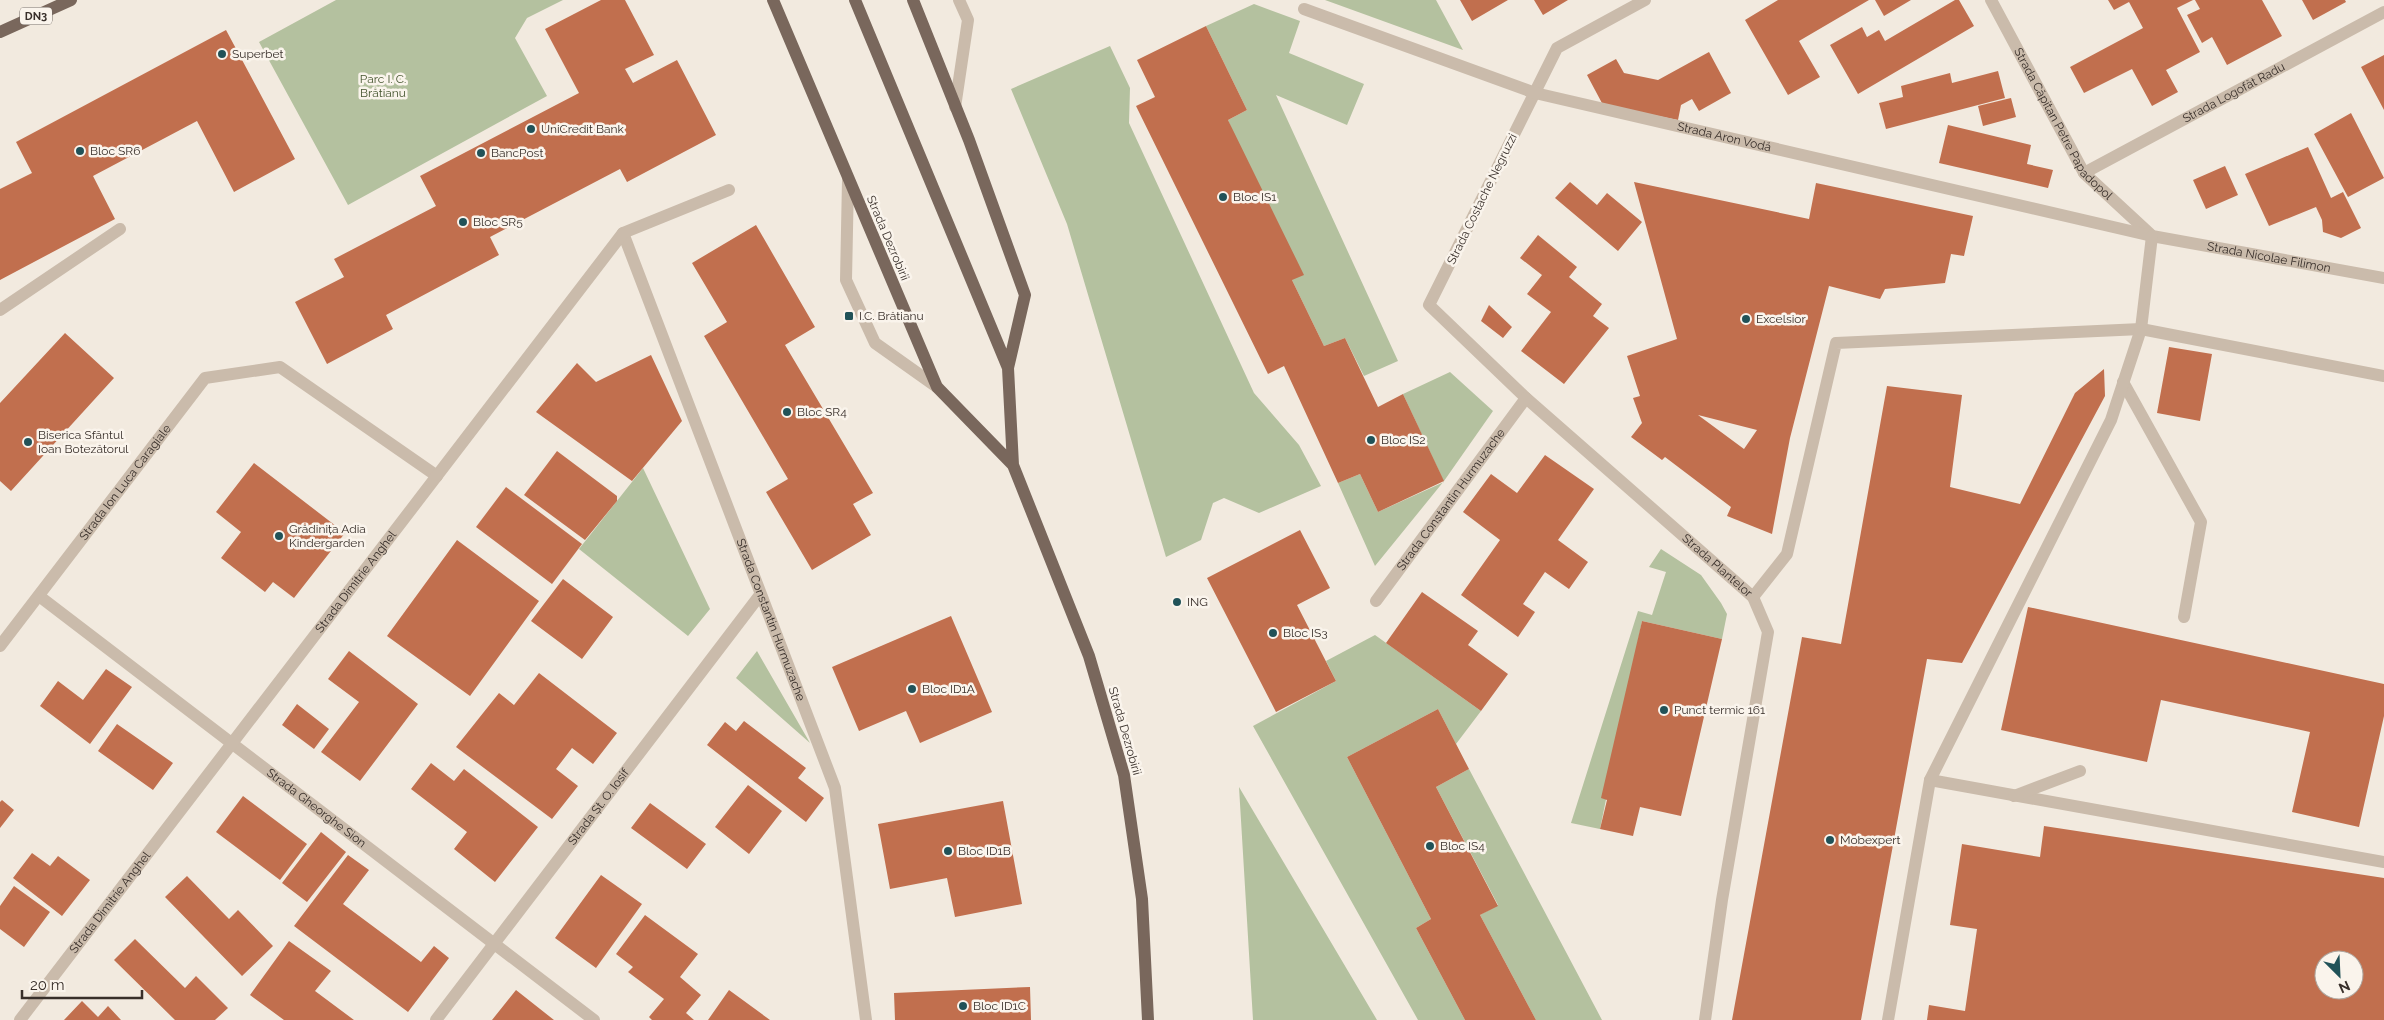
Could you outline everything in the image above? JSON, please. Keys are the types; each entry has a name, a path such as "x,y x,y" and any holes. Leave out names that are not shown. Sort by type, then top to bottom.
{"main road":[{"name":"DN3","path":"0,32 71,0"},
{"name":"Strada Dezrobirii","path":"773,0 937,387 1013,464"},
{"name":"Strada Dezrobirii","path":"855,0 1008,368 1013,464 1089,656 1124,775 1142,898 1148,1020"},
{"path":"913,0 1025,295 1008,368"}],"street":[{"path":"955,107 968,20 959,0"},
{"name":"Strada Costache Negruzzi","path":"1429,306 1557,48 1645,0"},
{"name":"Strada Căpitan Petre Papadopol","path":"1990,0 2084,173 2152,236"},
{"name":"Strada Aron Vodă","path":"1304,9 1535,92 2152,236"},
{"name":"Strada Logofăt Radu","path":"2084,173 2384,12"},
{"path":"848,180 846,280 875,344 937,387"},
{"path":"623,233 729,190"},
{"path":"0,310 120,229"},
{"name":"Strada Dimitrie Anghel","path":"20,1020 623,233"},
{"name":"Strada Constantin Hurmuzache","path":"623,233 835,788 866,1020"},
{"path":"1888,1020 1930,780 2111,420 2141,329 2152,236"},
{"name":"Strada Nicolae Filimon","path":"2152,236 2384,278"},
{"name":"Strada Plantelor","path":"1429,306 1526,398 1753,597 1768,632 1722,900 1705,1020"},
{"path":"1753,597 1787,554 1836,343 2141,329 2384,376"},
{"name":"Strada Ion Luca Caragiale","path":"0,646 205,378 280,367 437,476"},
{"path":"2124,382 2201,522 2184,616"},
{"name":"Strada Constantin Hurmuzache","path":"1376,601 1526,398"},
{"name":"Strada Șt. O. Iosif","path":"436,1020 760,595"},
{"name":"Strada Gheorghe Sion","path":"38,596 594,1020"},
{"path":"2014,796 2080,771"},
{"path":"1930,780 2384,862"}],"green space":[{"name":"Parc I. C. Brătianu","path":"336,0 563,0 527,18 515,38 547,96 348,205 259,42"},
{"path":"1325,0 1436,0 1463,50"},
{"path":"1254,4 1300,21 1289,53 1364,84 1347,125 1276,95 1398,361 1364,376 1345,338 1324,346 1292,280 1228,120 1247,110 1206,26"},
{"path":"1110,46 1130,88 1129,123 1254,393 1299,445 1321,486 1259,513 1224,498 1213,503 1201,540 1166,557 1067,224 1011,89"},
{"path":"1450,372 1493,411 1444,481 1403,394"},
{"path":"643,468 710,609 688,636 579,549"},
{"path":"1360,474 1378,512 1443,483 1375,566 1338,483"},
{"path":"1661,549 1701,575 1721,603 1727,614 1722,639 1642,621 1600,829 1571,823 1638,611 1652,615 1666,572 1649,567"},
{"path":"1375,635 1481,711 1456,744 1438,709 1347,757 1431,919 1416,928 1465,1020 1418,1020 1253,726 1336,681 1326,661"},
{"path":"757,651 810,743 736,678"},
{"path":"1469,769 1602,1020 1536,1020 1480,915 1498,905 1436,787"},
{"path":"1239,787 1377,1020 1253,1020"}],"building":[{"name":"Bloc SR5","path":"601,0 625,0 654,55 625,69 633,83 677,60 716,135 627,182 620,169 490,237 499,255 386,315 393,329 327,364 295,302 344,277 334,259 436,206 420,176 579,93 545,29"},
{"path":"1460,0 1508,0 1472,21"},
{"path":"1534,0 1568,0 1543,15"},
{"path":"1778,0 1869,0 1799,41 1820,77 1788,95 1745,20"},
{"path":"1875,0 1911,0 1884,16"},
{"path":"1955,0 1959,0 1974,26 1858,94 1830,45 1862,27 1867,37 1879,30 1885,41"},
{"path":"2108,0 2193,0 2177,8 2200,52 2166,70 2178,92 2152,106 2132,69 2084,93 2070,67 2143,28 2129,2 2114,10"},
{"path":"2195,0 2262,0 2282,36 2227,65 2212,37 2202,43 2187,15 2200,9"},
{"path":"2302,0 2345,0 2346,2 2313,20"},
{"name":"Bloc IS1","path":"1206,26 1247,110 1228,120 1304,275 1292,280 1324,346 1345,338 1378,407 1403,394 1444,481 1378,512 1360,474 1338,483 1284,366 1268,374 1136,106 1155,97 1137,60"},
{"name":"Bloc SR6","path":"226,30 295,159 234,192 197,121 93,176 115,219 0,280 0,189 32,173 16,142"},
{"path":"1709,52 1731,93 1699,111 1692,99 1681,105 1678,120 1603,105 1587,75 1616,59 1624,73 1658,80"},
{"path":"2384,55 2384,110 2361,67"},
{"path":"1998,71 2005,98 1886,129 1879,103 1903,97 1901,86 1950,73 1952,83"},
{"path":"2011,98 2016,117 1983,126 1978,106"},
{"path":"2351,113 2384,178 2348,197 2314,134"},
{"path":"1948,125 2031,145 2027,164 2053,170 2048,188 1939,163"},
{"path":"2308,147 2331,198 2343,192 2361,228 2341,238 2323,232 2322,220 2316,207 2269,226 2245,174"},
{"path":"2225,166 2238,195 2206,209 2193,180"},
{"path":"1570,182 1597,205 1607,193 1642,222 1618,251 1555,198"},
{"name":"Excelsior","path":"1634,182 1809,219 1816,183 1973,216 1964,256 1951,254 1945,283 1885,289 1880,299 1829,286 1790,438 1772,534 1727,516 1731,507 1665,457 1662,460 1631,437 1642,423 1633,398 1640,396 1627,356 1677,339","holes":["1698,415 1757,430 1744,449"]},
{"name":"Bloc SR4","path":"756,225 815,327 785,345 873,493 853,504 871,535 812,570 766,492 788,479 704,336 727,322 692,263"},
{"path":"1538,235 1577,267 1569,277 1602,304 1593,316 1609,328 1564,384 1521,351 1551,312 1527,294 1542,275 1520,258"},
{"path":"1489,305 1512,327 1503,338 1481,321"},
{"name":"Biserica Sfântul Ioan Botezătorul","path":"65,333 114,378 11,491 0,481 0,403"},
{"path":"2169,347 2212,354 2200,421 2157,413"},
{"path":"651,355 682,421 632,481 536,412 577,363 596,382"},
{"path":"2104,369 2105,396 1962,663 1927,659 1861,1020 1732,1020 1802,637 1841,644 1887,386 1962,395 1950,487 2020,504 2075,393"},
{"path":"557,451 617,496 617,501 585,540 524,495"},
{"path":"1545,455 1594,489 1558,540 1588,562 1569,589 1545,572 1523,604 1535,612 1518,637 1461,595 1500,540 1463,512 1491,474 1517,493"},
{"path":"254,463 345,533 294,598 273,582 265,592 221,558 241,532 216,512"},
{"path":"506,487 582,544 552,584 476,527"},
{"name":"Bloc IS3","path":"1300,530 1330,588 1297,605 1336,681 1276,712 1207,578"},
{"path":"457,540 539,601 470,696 387,636"},
{"path":"563,579 613,617 582,659 531,621"},
{"path":"1422,592 1478,631 1468,645 1508,674 1481,711 1386,643"},
{"path":"2028,607 2384,684 2384,716 2359,827 2292,812 2310,732 2161,700 2147,762 2001,730"},
{"name":"Bloc ID1A","path":"951,616 992,712 920,743 906,711 859,731 832,667"},
{"name":"Punct termic 161","path":"1642,621 1722,639 1681,816 1640,807 1633,836 1600,829 1607,800 1601,798"},
{"path":"349,651 418,704 360,781 321,752 359,702 328,679"},
{"path":"106,669 132,687 90,744 40,706 58,681 83,700"},
{"path":"539,673 617,733 593,764 572,748 556,769 578,786 552,819 456,747 499,693 514,705"},
{"path":"297,704 329,729 314,749 282,725"},
{"name":"Bloc IS4","path":"1438,709 1469,769 1436,787 1498,906 1480,915 1536,1020 1465,1020 1416,928 1431,919 1347,757"},
{"path":"744,721 806,768 798,778 824,798 806,822 707,745 725,722 736,731"},
{"path":"117,724 173,763 153,790 98,751"},
{"path":"431,763 454,781 464,769 538,827 495,882 454,849 467,832 411,789"},
{"path":"748,785 782,811 749,854 715,827"},
{"path":"243,796 307,844 280,880 216,832"},
{"path":"2,800 14,810 0,828 0,802"},
{"name":"Bloc ID1B","path":"1003,801 1022,904 955,917 947,878 890,889 878,824"},
{"path":"650,803 706,844 687,869 631,828"},
{"path":"2044,826 2384,878 2384,1020 1927,1020 1929,1005 1965,1011 1977,929 1950,925 1962,844 2040,857"},
{"path":"321,832 346,852 307,902 282,883"},
{"path":"32,853 50,866 58,856 90,880 62,916 13,878"},
{"path":"348,855 369,870 343,904 421,962 434,946 449,958 408,1012 294,926"},
{"path":"601,875 642,904 596,968 555,938"},
{"path":"187,876 229,919 238,910 273,946 242,976 165,897"},
{"path":"14,886 50,912 24,947 0,929 0,906"},
{"path":"645,915 698,954 680,977 701,995 686,1013 694,1020 652,1020 649,1017 664,999 628,972 633,967 616,954"},
{"path":"135,939 185,988 196,976 228,1008 215,1020 175,1020 114,960"},
{"path":"289,941 331,971 315,991 354,1020 284,1020 250,995"},
{"name":"Bloc ID1C","path":"1030,987 1031,1020 895,1020 894,993"},
{"path":"516,990 554,1020 492,1020"},
{"path":"729,990 770,1020 708,1020"},
{"path":"82,1001 98,1017 108,1006 121,1020 64,1020"}],"place":[{"name":"Superbet","path":"222,54"},
{"name":"UniCredit Bank","path":"531,129"},
{"name":"Bloc SR6","path":"80,151"},
{"name":"BancPost","path":"481,153"},
{"name":"Bloc IS1","path":"1223,197"},
{"name":"Bloc SR5","path":"463,222"},
{"name":"I.C. Brătianu","path":"849,316"},
{"name":"Excelsior","path":"1746,319"},
{"name":"Bloc SR4","path":"787,412"},
{"name":"Bloc IS2","path":"1371,440"},
{"name":"Biserica Sfântul Ioan Botezătorul","path":"28,442"},
{"name":"Grădinița Adia Kindergarden","path":"279,536"},
{"name":"ING","path":"1177,602"},
{"name":"Bloc IS3","path":"1273,633"},
{"name":"Bloc ID1A","path":"912,689"},
{"name":"Punct termic 161","path":"1664,710"},
{"name":"Mobexpert","path":"1830,840"},
{"name":"Bloc IS4","path":"1430,846"},
{"name":"Bloc ID1B","path":"948,851"},
{"name":"Bloc ID1C","path":"963,1006"}]}
